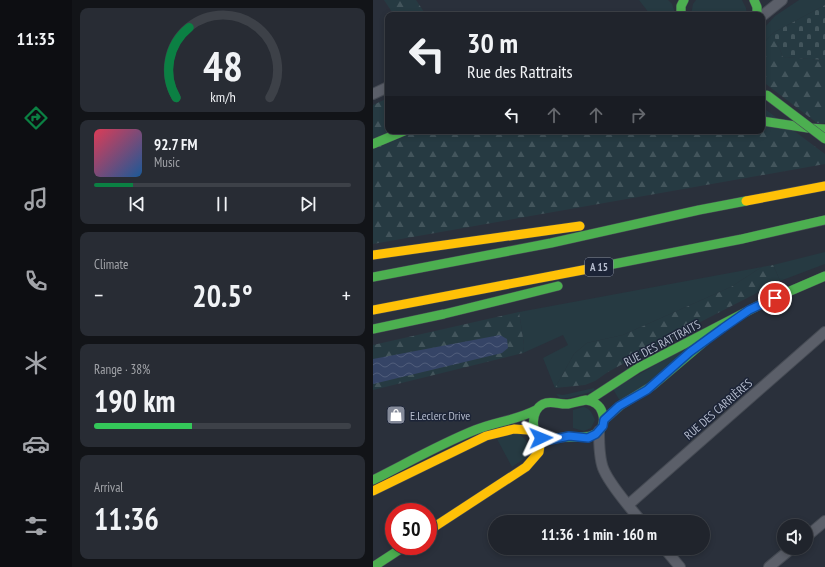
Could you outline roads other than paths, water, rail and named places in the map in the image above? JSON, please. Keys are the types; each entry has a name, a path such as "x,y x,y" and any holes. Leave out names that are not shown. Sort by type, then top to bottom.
{"main road":[{"path":"754,0 757,7 757,12"},
{"path":"765,94 825,139"},
{"path":"765,121 825,129"},
{"path":"373,144 397,134"},
{"path":"373,277 551,243 699,210 825,186"},
{"path":"373,255 699,210"},
{"name":"A 15","path":"373,310 742,239 825,220"},
{"path":"589,278 742,239"},
{"name":"RUE DES RATTRAITS","path":"589,400 638,368 749,310 825,276"},
{"path":"373,329 444,314 567,284"},
{"name":"RUE DES RATTRAITS","path":"604,420 619,406 647,390 697,346 749,310"},
{"path":"373,480 470,432 486,425 520,417 536,410 547,402 569,404 589,400 594,402 603,413 604,420 599,431 588,438 569,436 550,440 524,429 514,429 486,436 373,491"},
{"path":"437,525 526,467 539,452 539,436 533,422 536,410"},
{"path":"373,567 391,555"}],"street":[{"path":"765,14 782,0"},
{"path":"373,94 385,88"},
{"name":"RUE DES CARRIÈRES","path":"628,505 825,332"},
{"path":"599,431 603,470 636,515"},
{"path":"813,531 825,521"},
{"path":"670,555 680,567"},
{"path":"769,567 784,555"}],"water":[{"path":"500,335 507,339 508,348 502,353 373,384 373,359"}],"place":[{"name":"E.Leclerc Drive","path":"396,415"}]}
